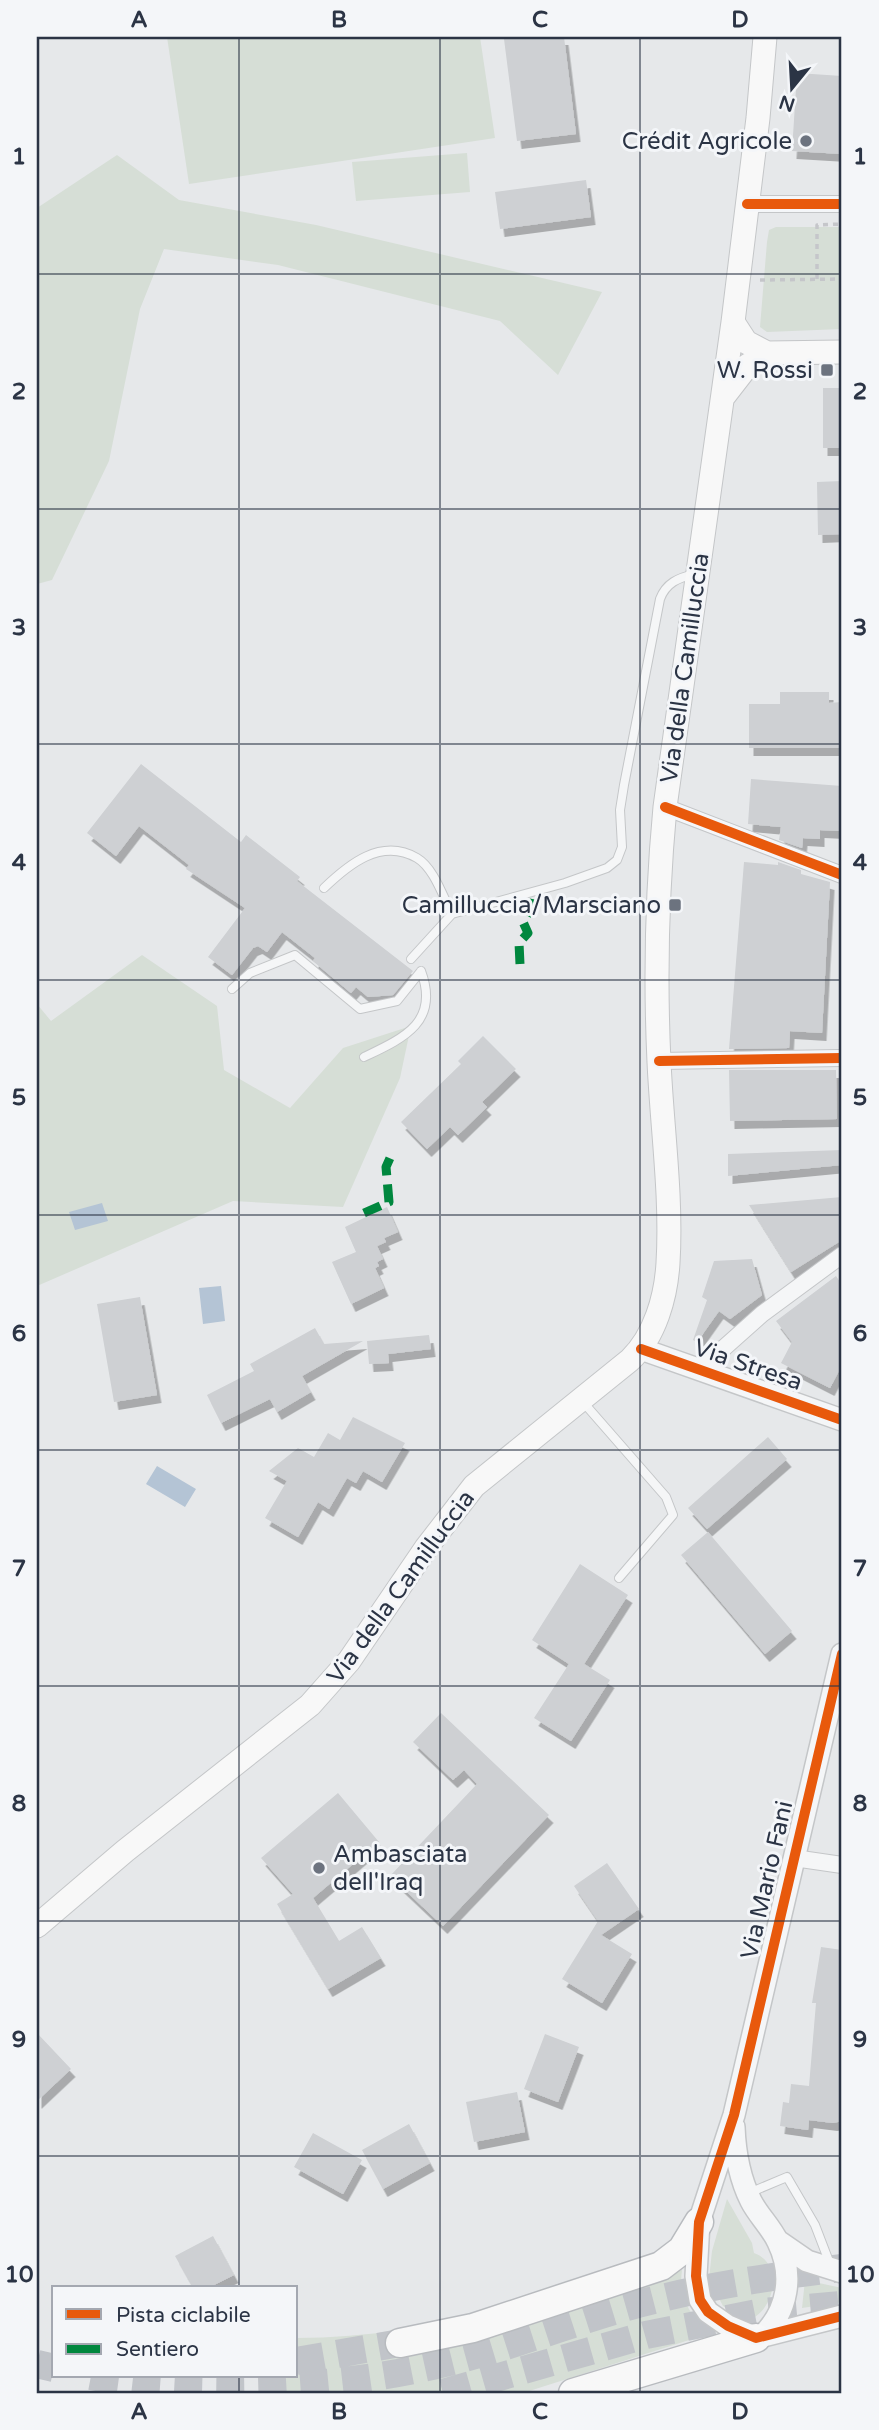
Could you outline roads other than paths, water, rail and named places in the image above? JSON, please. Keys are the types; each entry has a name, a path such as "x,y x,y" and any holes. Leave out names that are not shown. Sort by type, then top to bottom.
{"highway":[{"path":"400,2343 485,2324 661,2266 682,2250 699,2222"},
{"path":"573,2393 759,2337"}],"main road":[{"name":"Via della Camilluccia","path":"37,1926 125,1851 310,1705 349,1661 426,1548 474,1486 641,1349 657,1315 668,1263 657,982 660,867 665,807 739,279 765,37"},
{"path":"733,322 751,346 773,354 842,352"},
{"name":"Via della Camilluccia","path":"722,400 748,365 773,354"}],"street":[{"path":"747,204 842,204"},
{"path":"665,807 842,876"},
{"path":"659,1061 842,1058"},
{"path":"698,1371 762,1314 842,1255"},
{"name":"Via Stresa","path":"641,1349 842,1420"},
{"name":"Via Mario Fani","path":"734,2115 842,1654"},
{"path":"794,1858 842,1865"},
{"path":"734,2115 699,2222 696,2276 701,2300 720,2321 759,2337 842,2316"},
{"path":"734,2115 736,2160 748,2193 778,2241 786,2270 787,2290 777,2319 759,2337"},
{"path":"710,2188 727,2180 740,2185 748,2193"},
{"path":"778,2241 807,2261 837,2271"}],"lane":[{"path":"411,959 452,914 565,883 607,868 617,860 622,847 620,810 624,785 660,599 664,589 680,577 698,573"},
{"path":"324,888 352,862 377,852 392,851 418,858 435,880 452,914"},
{"path":"233,989 250,973 295,955 360,1009 397,1001 421,971 428,990 426,1008 416,1025 401,1039 364,1057"},
{"path":"581,1400 666,1497 673,1510 673,1515 619,1578"},
{"path":"748,2193 787,2178 815,2225 837,2271"}],"water":[{"path":"102,1203 108,1221 75,1230 69,1212"},
{"path":"221,1286 225,1321 203,1324 199,1288"},
{"path":"157,1466 196,1489 185,1507 146,1484"}],"tunnel":[{"path":"105,2378 222,2388 361,2379 470,2357 663,2298 740,2282 842,2268"},
{"path":"443,2393 646,2335 762,2312 842,2305"},
{"path":"298,2361 400,2343"},
{"path":"37,2364 52,2368"}],"place":[{"name":"Crédit Agricole","path":"806,141"},
{"name":"W. Rossi","path":"827,370"},
{"name":"Camilluccia/Marsciano","path":"675,905"},
{"name":"Ambasciata dell'Iraq","path":"319,1868"}]}
